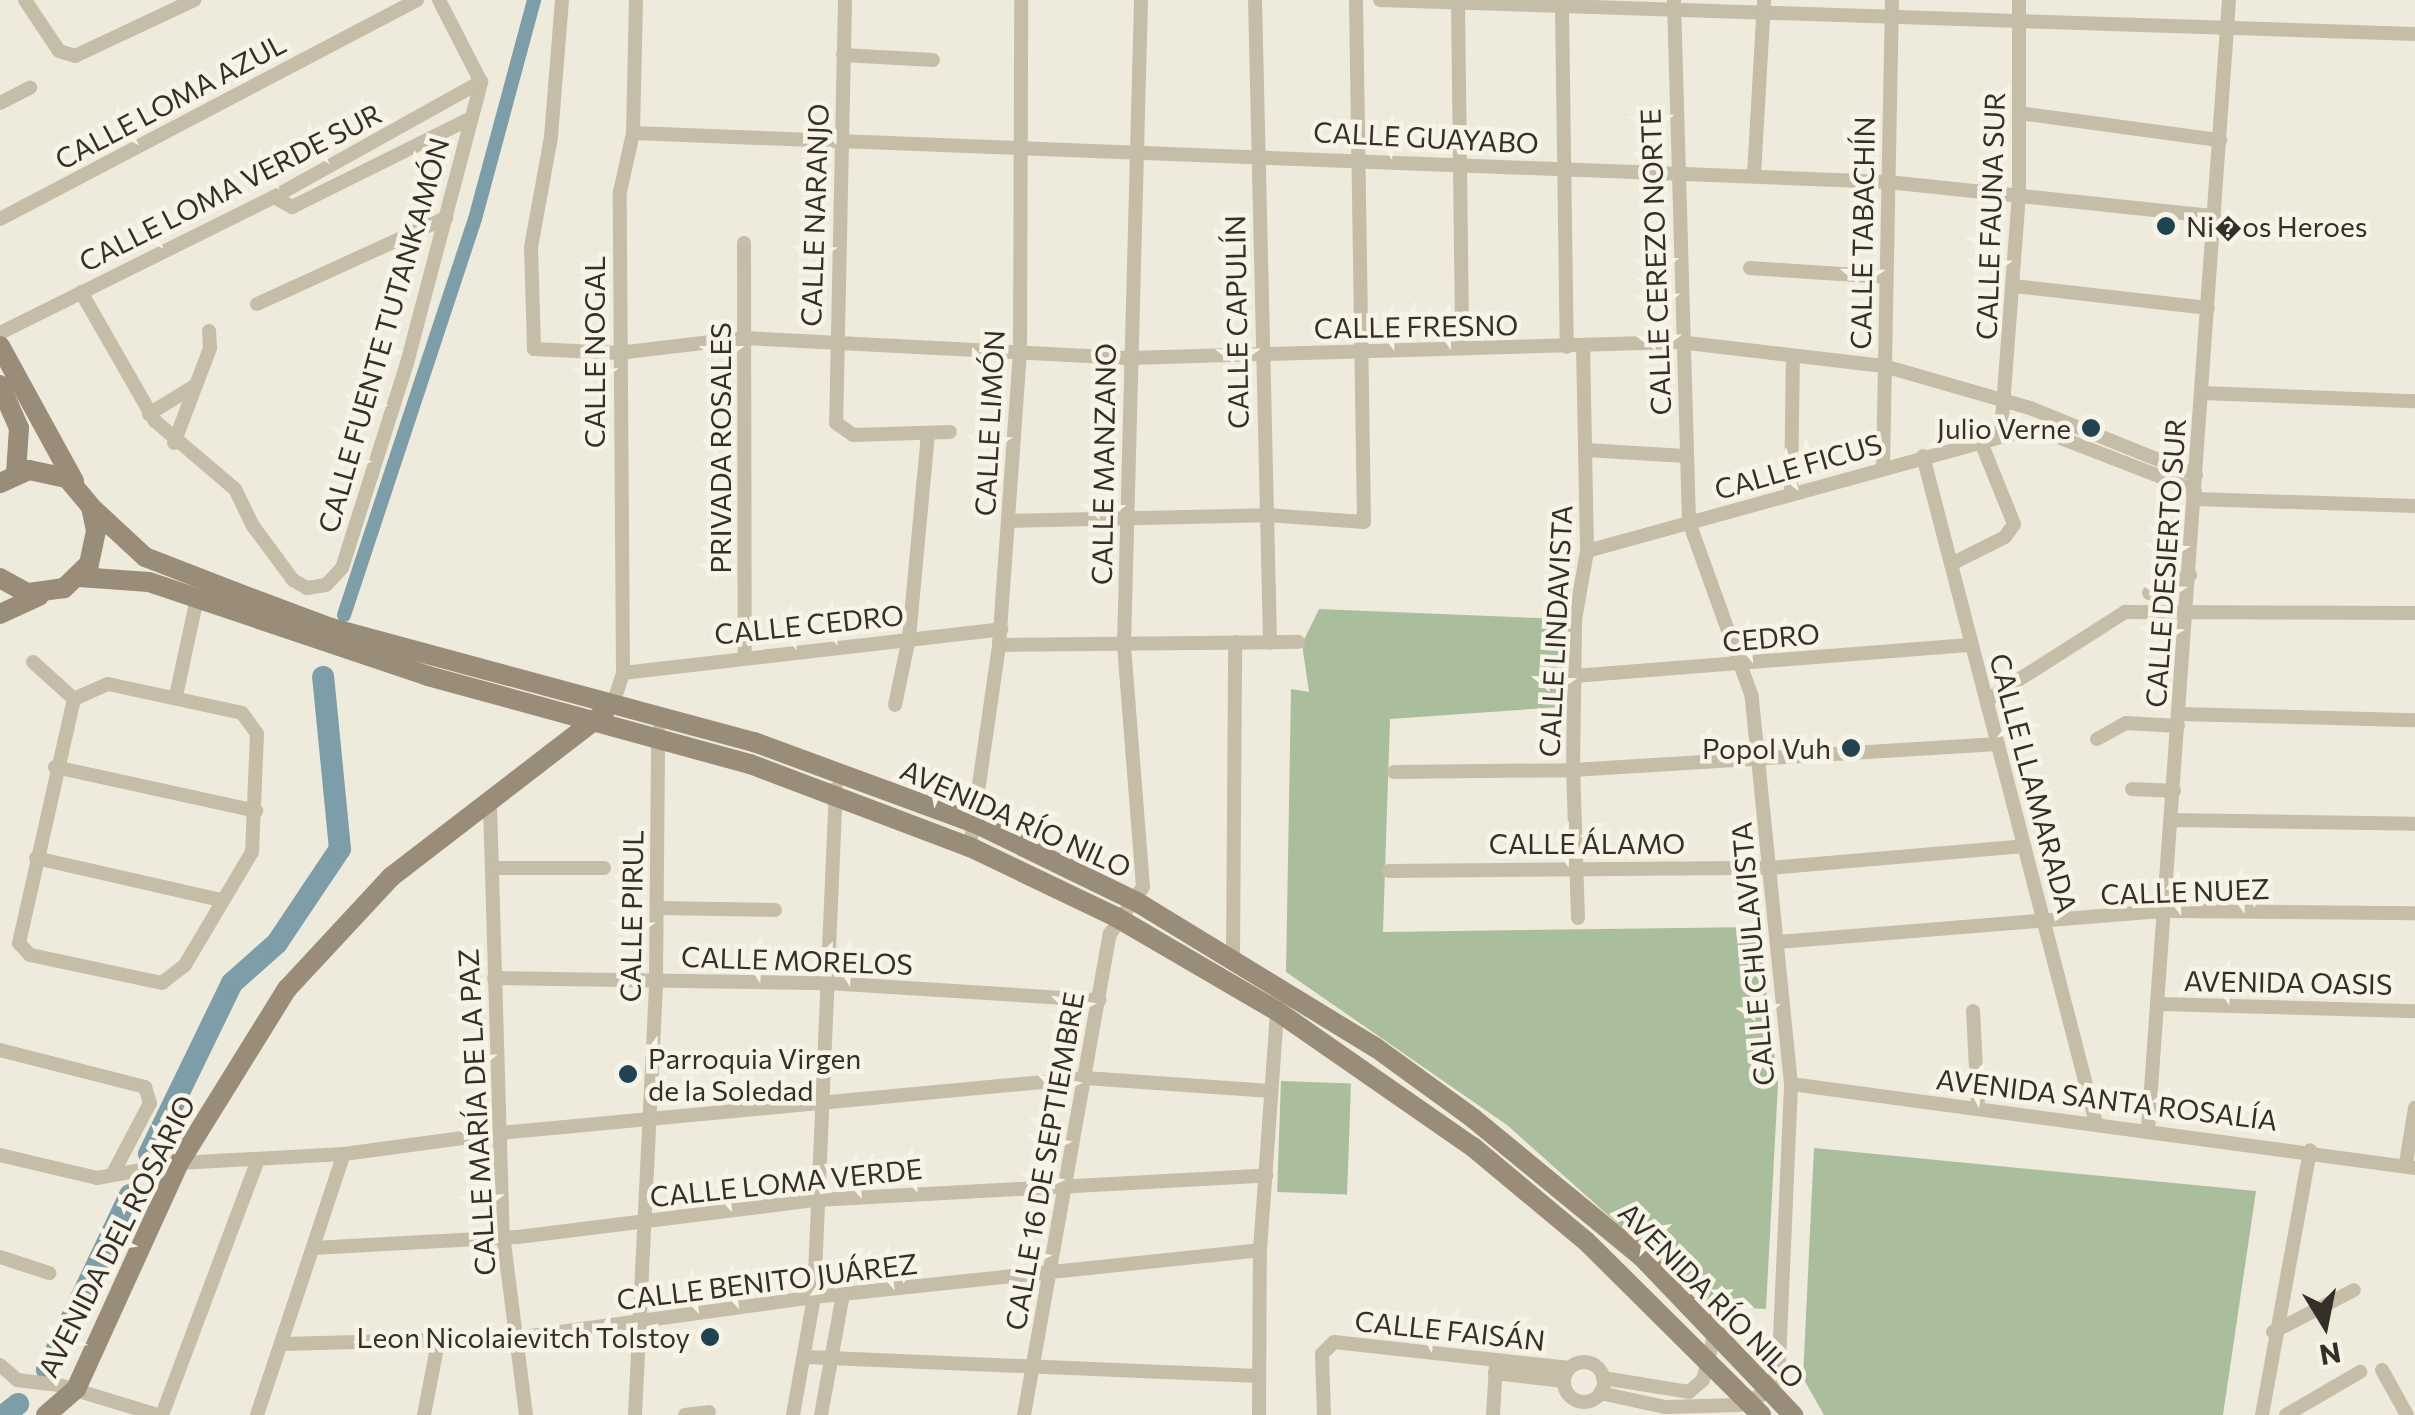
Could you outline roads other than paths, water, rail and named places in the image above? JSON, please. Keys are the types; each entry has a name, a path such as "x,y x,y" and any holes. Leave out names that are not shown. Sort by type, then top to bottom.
{"main road":[{"path":"0,346 5,387 20,428 8,478 55,472 78,487"},
{"name":"AVENIDA RÍO NILO","path":"5,387 91,506 145,557 298,616 605,712 658,739 836,794 970,846 1116,917 1277,1011 1473,1147 1586,1240 1755,1408"},
{"path":"0,614 79,577 96,540 91,506"},
{"name":"AVENIDA RÍO NILO","path":"79,577 133,579 428,676 605,712 658,717 836,771 977,824 1137,902 1232,956 1375,1047 1487,1130 1642,1257 1793,1415"},
{"path":"0,578 20,590 46,594"},
{"name":"AVENIDA DEL ROSARIO","path":"46,1415 68,1387 173,1164 271,1010 327,940 391,877 490,806 605,712"},
{"path":"1473,1147 1487,1130"}],"street":[{"path":"25,0 59,50 74,56 194,0"},
{"name":"CALLE LOMA AZUL","path":"0,219 417,0"},
{"path":"439,0 481,82"},
{"name":"CALLE FRESNO","path":"562,0 551,137 531,247 534,349 618,353 744,338 836,339 1130,358 1680,342 1884,366 2008,401 2196,488"},
{"name":"CALLE NOGAL","path":"605,712 623,673 618,353 620,192 632,134 636,0"},
{"name":"CALLE NARANJO","path":"845,0 836,339 839,431 928,434"},
{"name":"CALLE LIMÓN","path":"970,846 977,824 1000,645 1020,352 1021,0"},
{"name":"CALLE MANZANO","path":"1137,902 1143,888 1143,839 1124,645 1141,0"},
{"name":"CALLE CAPULÍN","path":"1255,0 1270,643"},
{"path":"1008,521 1127,522 1266,516 1364,522 1356,0"},
{"path":"1380,0 1562,8 1764,7 1891,18 2415,34"},
{"name":"CALLE TABACHÍN","path":"1883,468 1892,0"},
{"name":"CALLE FAUNA SUR","path":"2002,433 2008,401 2019,194 2019,0"},
{"name":"CALLE DESIERTO SUR","path":"2148,1130 2160,1004 2228,0"},
{"path":"1458,3 1462,348"},
{"name":"CALLE CEREZO NORTE","path":"1674,6 1680,342 1689,522"},
{"path":"1754,175 1764,7"},
{"path":"1562,8 1564,169 1575,347"},
{"path":"844,55 933,60"},
{"name":"CALLE FUENTE TUTANKAMÓN","path":"174,442 236,489 285,570 299,585 316,588 342,568 446,218 481,82"},
{"name":"CALLE LOMA VERDE SUR","path":"0,333 274,197 481,82"},
{"path":"0,103 30,88"},
{"path":"2019,113 2220,140"},
{"path":"274,197 292,207 472,118"},
{"name":"CALLE GUAYABO","path":"632,134 1754,175 1888,182 2214,216"},
{"path":"257,304 446,218"},
{"name":"PRIVADA ROSALES","path":"744,242 745,654"},
{"path":"1750,268 1886,276"},
{"path":"2014,286 2208,308"},
{"path":"82,292 149,414 174,442 210,348 209,331"},
{"name":"CALLE LINDAVISTA","path":"1575,347 1585,450 1587,551 1574,676 1578,918"},
{"path":"1792,494 1793,356"},
{"path":"149,414 196,384"},
{"path":"2202,393 2415,401"},
{"path":"895,705 908,638 928,434 950,432"},
{"name":"CALLE FICUS","path":"1587,551 2002,433 2053,435 2196,488"},
{"path":"1951,564 2005,538 2014,524 1980,440"},
{"path":"1585,450 1686,456"},
{"name":"CALLE LLAMARADA","path":"1924,456 2096,1123"},
{"path":"2196,488 2415,506"},
{"name":"CALLE CHULAVISTA","path":"1689,522 1752,697 1792,1084 1779,1361 1771,1391"},
{"path":"2149,593 2190,575"},
{"path":"176,696 197,598"},
{"path":"1986,700 2125,612 2415,613"},
{"name":"CALLE CEDRO","path":"623,673 745,654 1001,628"},
{"path":"1232,956 1235,642"},
{"path":"1000,645 1298,642"},
{"name":"CEDRO","path":"1574,676 1972,645"},
{"path":"33,662 74,699"},
{"path":"108,684 176,696 252,718 256,811 252,852 178,975 162,983 22,949 18,936 55,766 74,699 108,684"},
{"name":"CALLE PIRUL","path":"635,1415 656,980 658,717"},
{"path":"2097,740 2120,724 2179,719 2415,720"},
{"path":"1394,772 1573,770 1998,744"},
{"path":"55,766 256,811"},
{"path":"793,1415 814,1297 836,771"},
{"path":"2132,790 2174,791"},
{"name":"CALLE MARÍA DE LA PAZ","path":"490,806 503,1235 526,1415"},
{"path":"2172,820 2415,824"},
{"name":"CALLE ÁLAMO","path":"1389,871 1769,868 2024,846"},
{"path":"36,858 222,900"},
{"path":"492,868 604,868"},
{"path":"1116,917 1137,902"},
{"path":"658,908 775,910"},
{"name":"CALLE NUEZ","path":"1777,942 2044,924 2165,911 2415,914"},
{"name":"CALLE 16 DE SEPTIEMBRE","path":"1024,1415 1063,1182 1116,917"},
{"name":"CALLE MORELOS","path":"494,978 827,983 1099,1000"},
{"name":"AVENIDA OASIS","path":"2160,1004 2415,1011"},
{"path":"1258,1415 1260,1250 1277,1011"},
{"path":"1973,1012 1978,1108"},
{"path":"0,1050 145,1087 150,1103 119,1174"},
{"path":"0,1155 80,1177 173,1164 344,1154 500,1132 1085,1078 1271,1091"},
{"name":"AVENIDA SANTA ROSALÍA","path":"1792,1084 2411,1165"},
{"path":"2411,1165 2415,1108"},
{"path":"2262,1415 2310,1150"},
{"path":"256,1415 344,1154"},
{"path":"0,1365 18,1380 68,1387 160,1415 258,1159"},
{"name":"CALLE LOMA VERDE","path":"313,1248 503,1235 816,1200 1063,1182 1266,1176"},
{"name":"CALLE BENITO JUÁREZ","path":"280,1344 516,1338 814,1297 1260,1250"},
{"path":"0,1258 49,1274"},
{"path":"2274,1332 2354,1290"},
{"path":"821,1415 843,1294"},
{"path":"1715,1332 1700,1385 1704,1403 1719,1408"},
{"path":"424,1415 439,1338"},
{"name":"CALLE FAISÁN","path":"1324,1415 1322,1354 1328,1345 1566,1375"},
{"path":"806,1357 1258,1376"},
{"path":"1700,1385 1689,1392 1602,1386 1580,1402 1566,1375 1588,1362 1602,1386 1665,1407 1755,1408 1771,1391"},
{"path":"1494,1415 1496,1366"},
{"path":"2382,1370 2407,1415"},
{"path":"2286,1415 2360,1372"},
{"path":"685,1415 709,1412"}],"waterway":[{"path":"344,615 475,219 534,0"},
{"path":"149,1154 232,983 277,943 340,849 323,677"},
{"path":"47,1370 130,1195"},
{"path":"4,1415 18,1404"}],"place":[{"name":"Ni�os Heroes","path":"2166,226"},
{"name":"Julio Verne","path":"2091,428"},
{"name":"Popol Vuh","path":"1851,748"},
{"name":"Parroquia Virgen de la Soledad","path":"628,1074"},
{"name":"Leon Nicolaievitch Tolstoy","path":"710,1337"}]}
